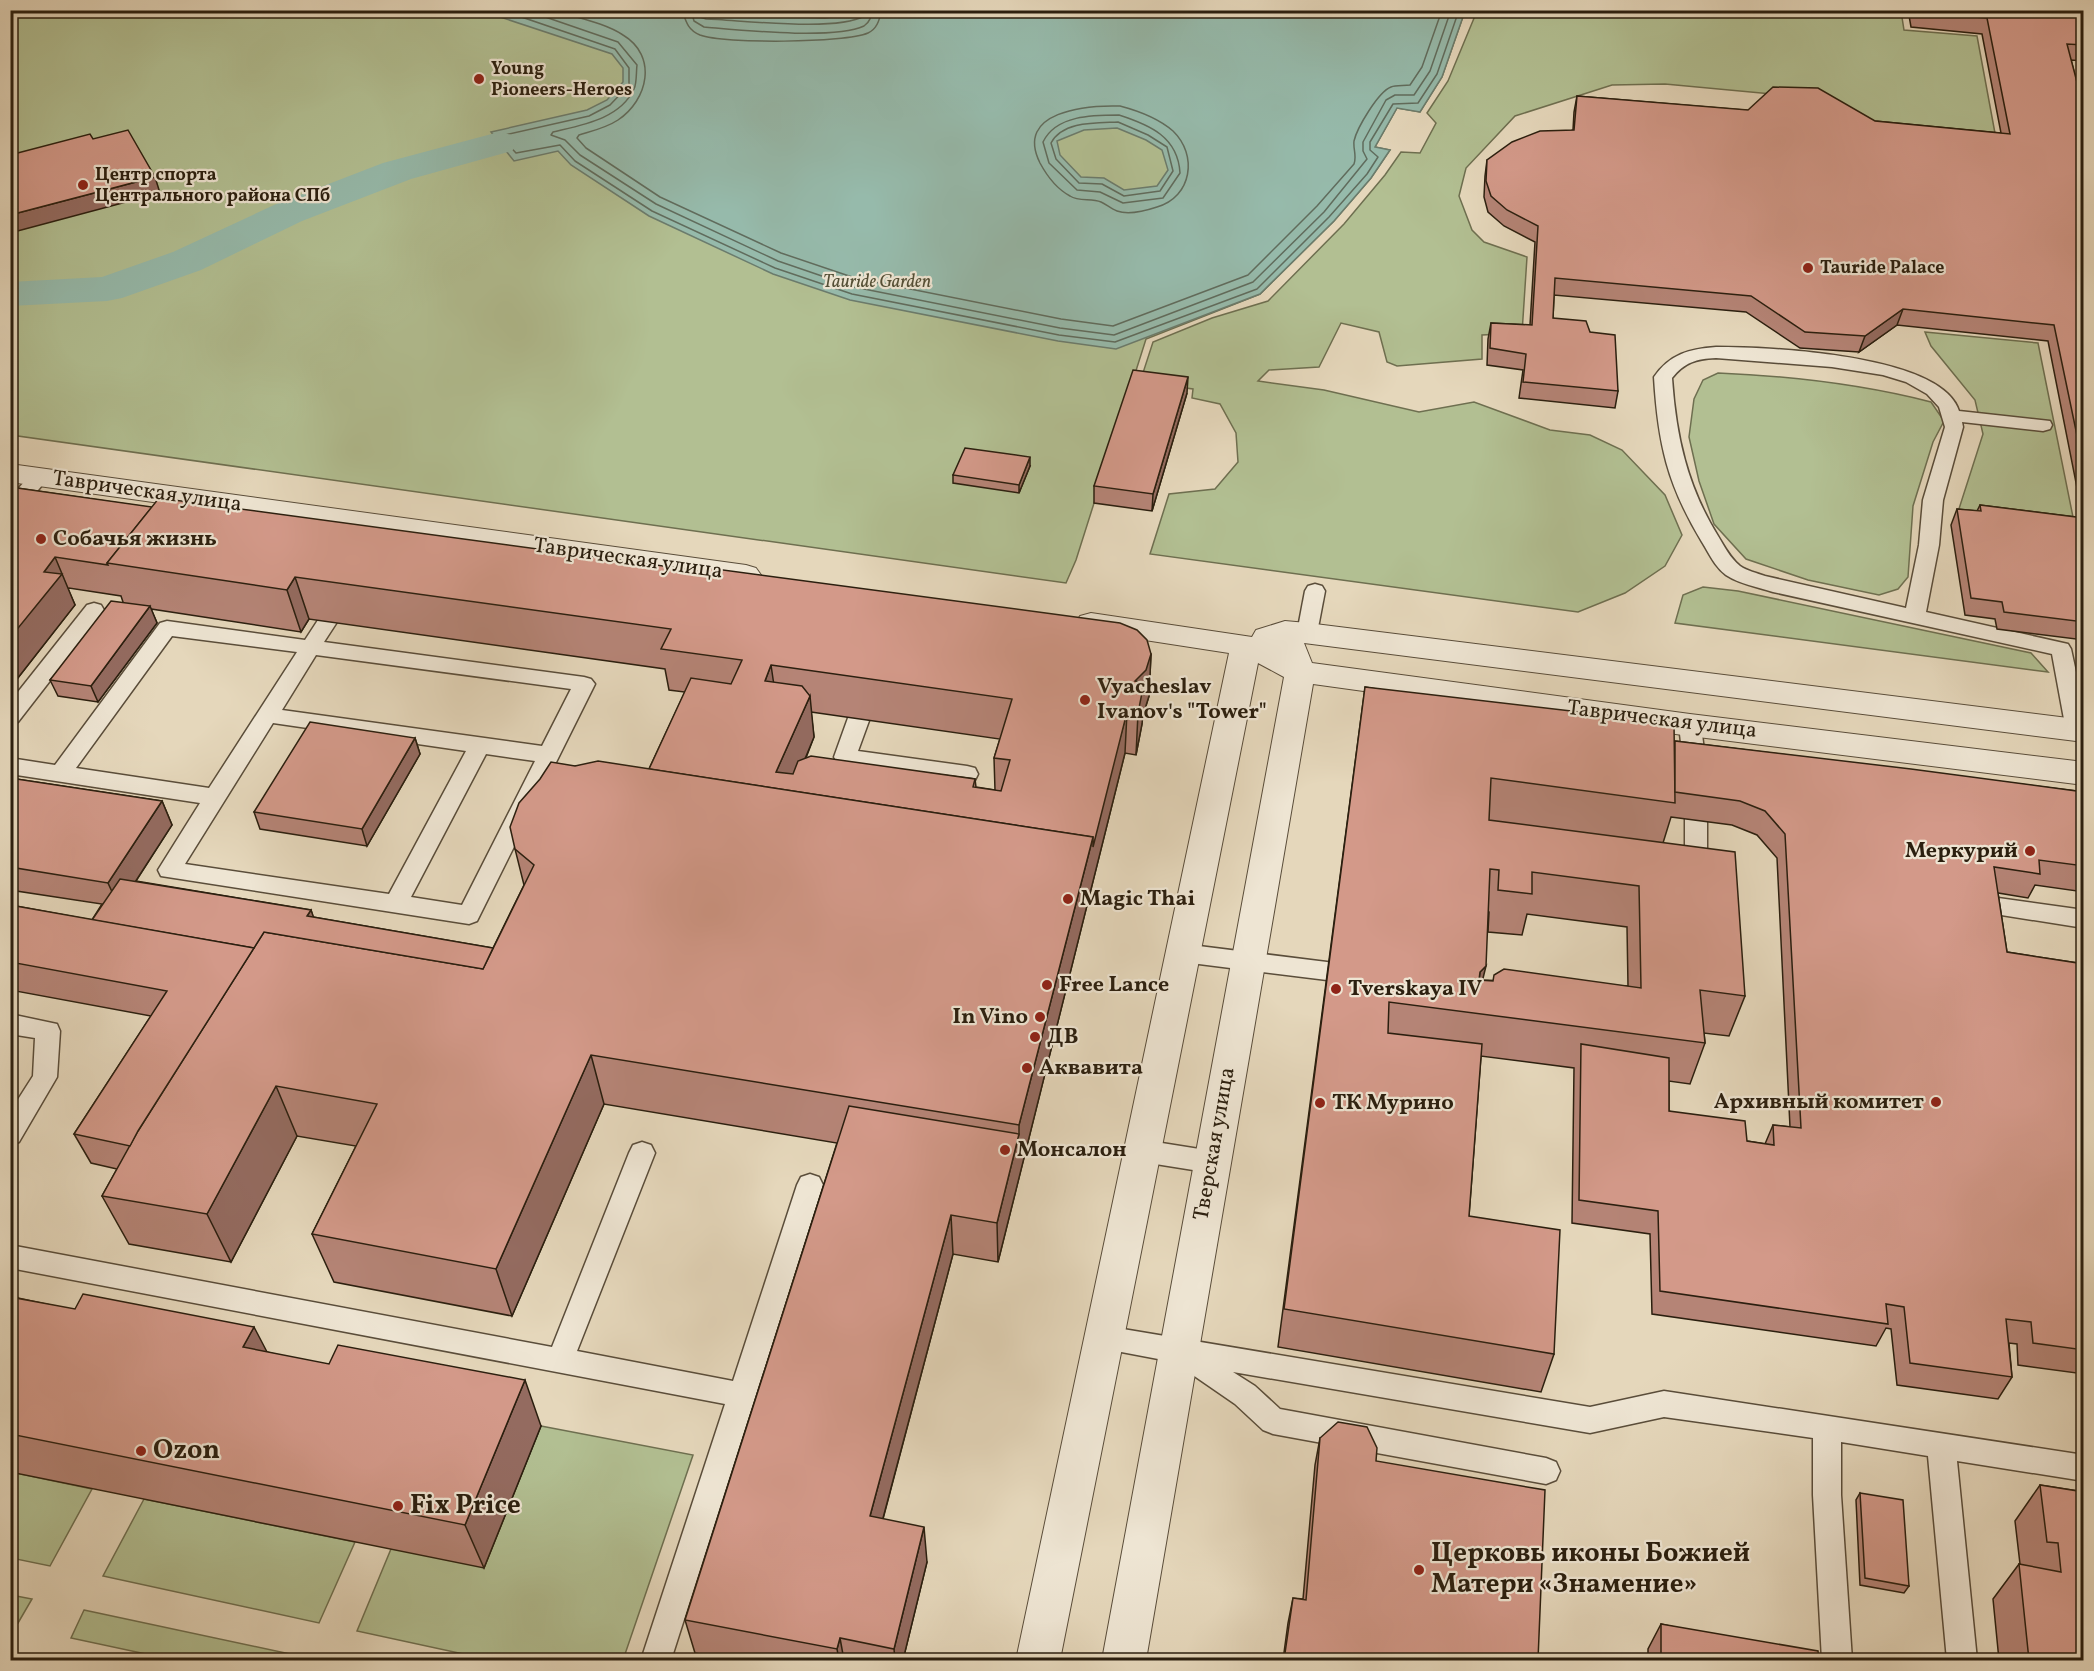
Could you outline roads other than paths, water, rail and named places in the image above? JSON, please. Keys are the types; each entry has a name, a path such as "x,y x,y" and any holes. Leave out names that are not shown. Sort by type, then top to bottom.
{"street":[{"name":"Таврическая улица","path":"10,473 383,535 775,579"},
{"name":"Таврическая улица","path":"1064,620 1246,645 1300,672 1690,725 1900,760 2084,774"},
{"name":"Таврическая улица","path":"1246,645 1296,632 2080,730"},
{"path":"1296,632 1300,672"},
{"path":"1038,1660 1246,645"},
{"name":"Тверская улица","path":"1124,1660 1300,672"}],"lane":[{"path":"1915,616 1929,545 1932,500 1954,427 1949,407 1936,393 1909,378 1879,367 1742,352 1705,354 1679,360 1663,377 1666,426 1672,461 1684,496 1727,566 1736,573 1773,585 2061,649 2080,730"},
{"path":"1953,416 2043,425"},
{"path":"10,511 39,477"},
{"path":"1296,632 1315,591"},
{"path":"10,717 94,610"},
{"path":"60,774 167,628 311,647 584,684 469,915 169,870 215,797 268,715 311,647 327,622"},
{"path":"268,715 549,755"},
{"path":"859,718 845,757 968,774"},
{"path":"1690,725 1695,769"},
{"path":"395,905 480,745"},
{"path":"10,766 215,797"},
{"path":"1674,874 1697,876 1696,819"},
{"path":"1984,905 2084,919"},
{"path":"1183,953 1327,971"},
{"path":"10,1024 48,1031 45,1077 10,1135"},
{"path":"1143,1151 1212,1162"},
{"path":"560,1360 642,1153"},
{"path":"656,1660 810,1185"},
{"path":"10,1256 742,1395"},
{"path":"1105,1338 1590,1420 1664,1404 1827,1427 2084,1468"},
{"path":"1179,1352 1245,1395 1273,1421 1546,1472"},
{"path":"1827,1427 1827,1495 1837,1660"},
{"path":"1941,1445 1962,1660"}],"water":[{"path":"879,10 1465,11 1442,77 1420,112 1397,108 1375,147 1390,150 1371,178 1334,221 1260,294 1116,349 1058,341 850,300 773,274 649,216 571,165 558,151 514,161 491,132 587,110 607,100 623,82 623,68 612,54 482,11 671,11 825,18","holes":["1117,128 1146,140 1162,150 1168,170 1157,186 1124,190 1104,178 1081,177 1060,155 1057,141 1084,130"]}],"waterway":[{"path":"10,294 107,289 187,261 288,213 397,171 499,143"}],"place":[{"name":"Young Pioneers-Heroes","path":"479,79"},
{"name":"Центр спорта Центрального района СПб","path":"83,185"},
{"name":"Tauride Palace","path":"1808,268"},
{"name":"Собачья жизнь","path":"41,539"},
{"name":"Vyacheslav Ivanov's \"Tower\"","path":"1085,700"},
{"name":"Меркурий","path":"2030,851"},
{"name":"Magic Thai","path":"1068,899"},
{"name":"Free Lance","path":"1047,985"},
{"name":"Tverskaya IV","path":"1336,989"},
{"name":"In Vino","path":"1040,1017"},
{"name":"ДВ","path":"1035,1037"},
{"name":"Аквавита","path":"1027,1068"},
{"name":"Архивный комитет","path":"1936,1102"},
{"name":"ТК Мурино","path":"1320,1103"},
{"name":"Монсалон","path":"1005,1150"},
{"name":"Ozon","path":"141,1451"},
{"name":"Fix Price","path":"398,1506"},
{"name":"Церковь иконы Божией Матери «Знамение»","path":"1419,1570"}],"park label":[{"name":"Tauride Garden","path":"877,282"}]}
